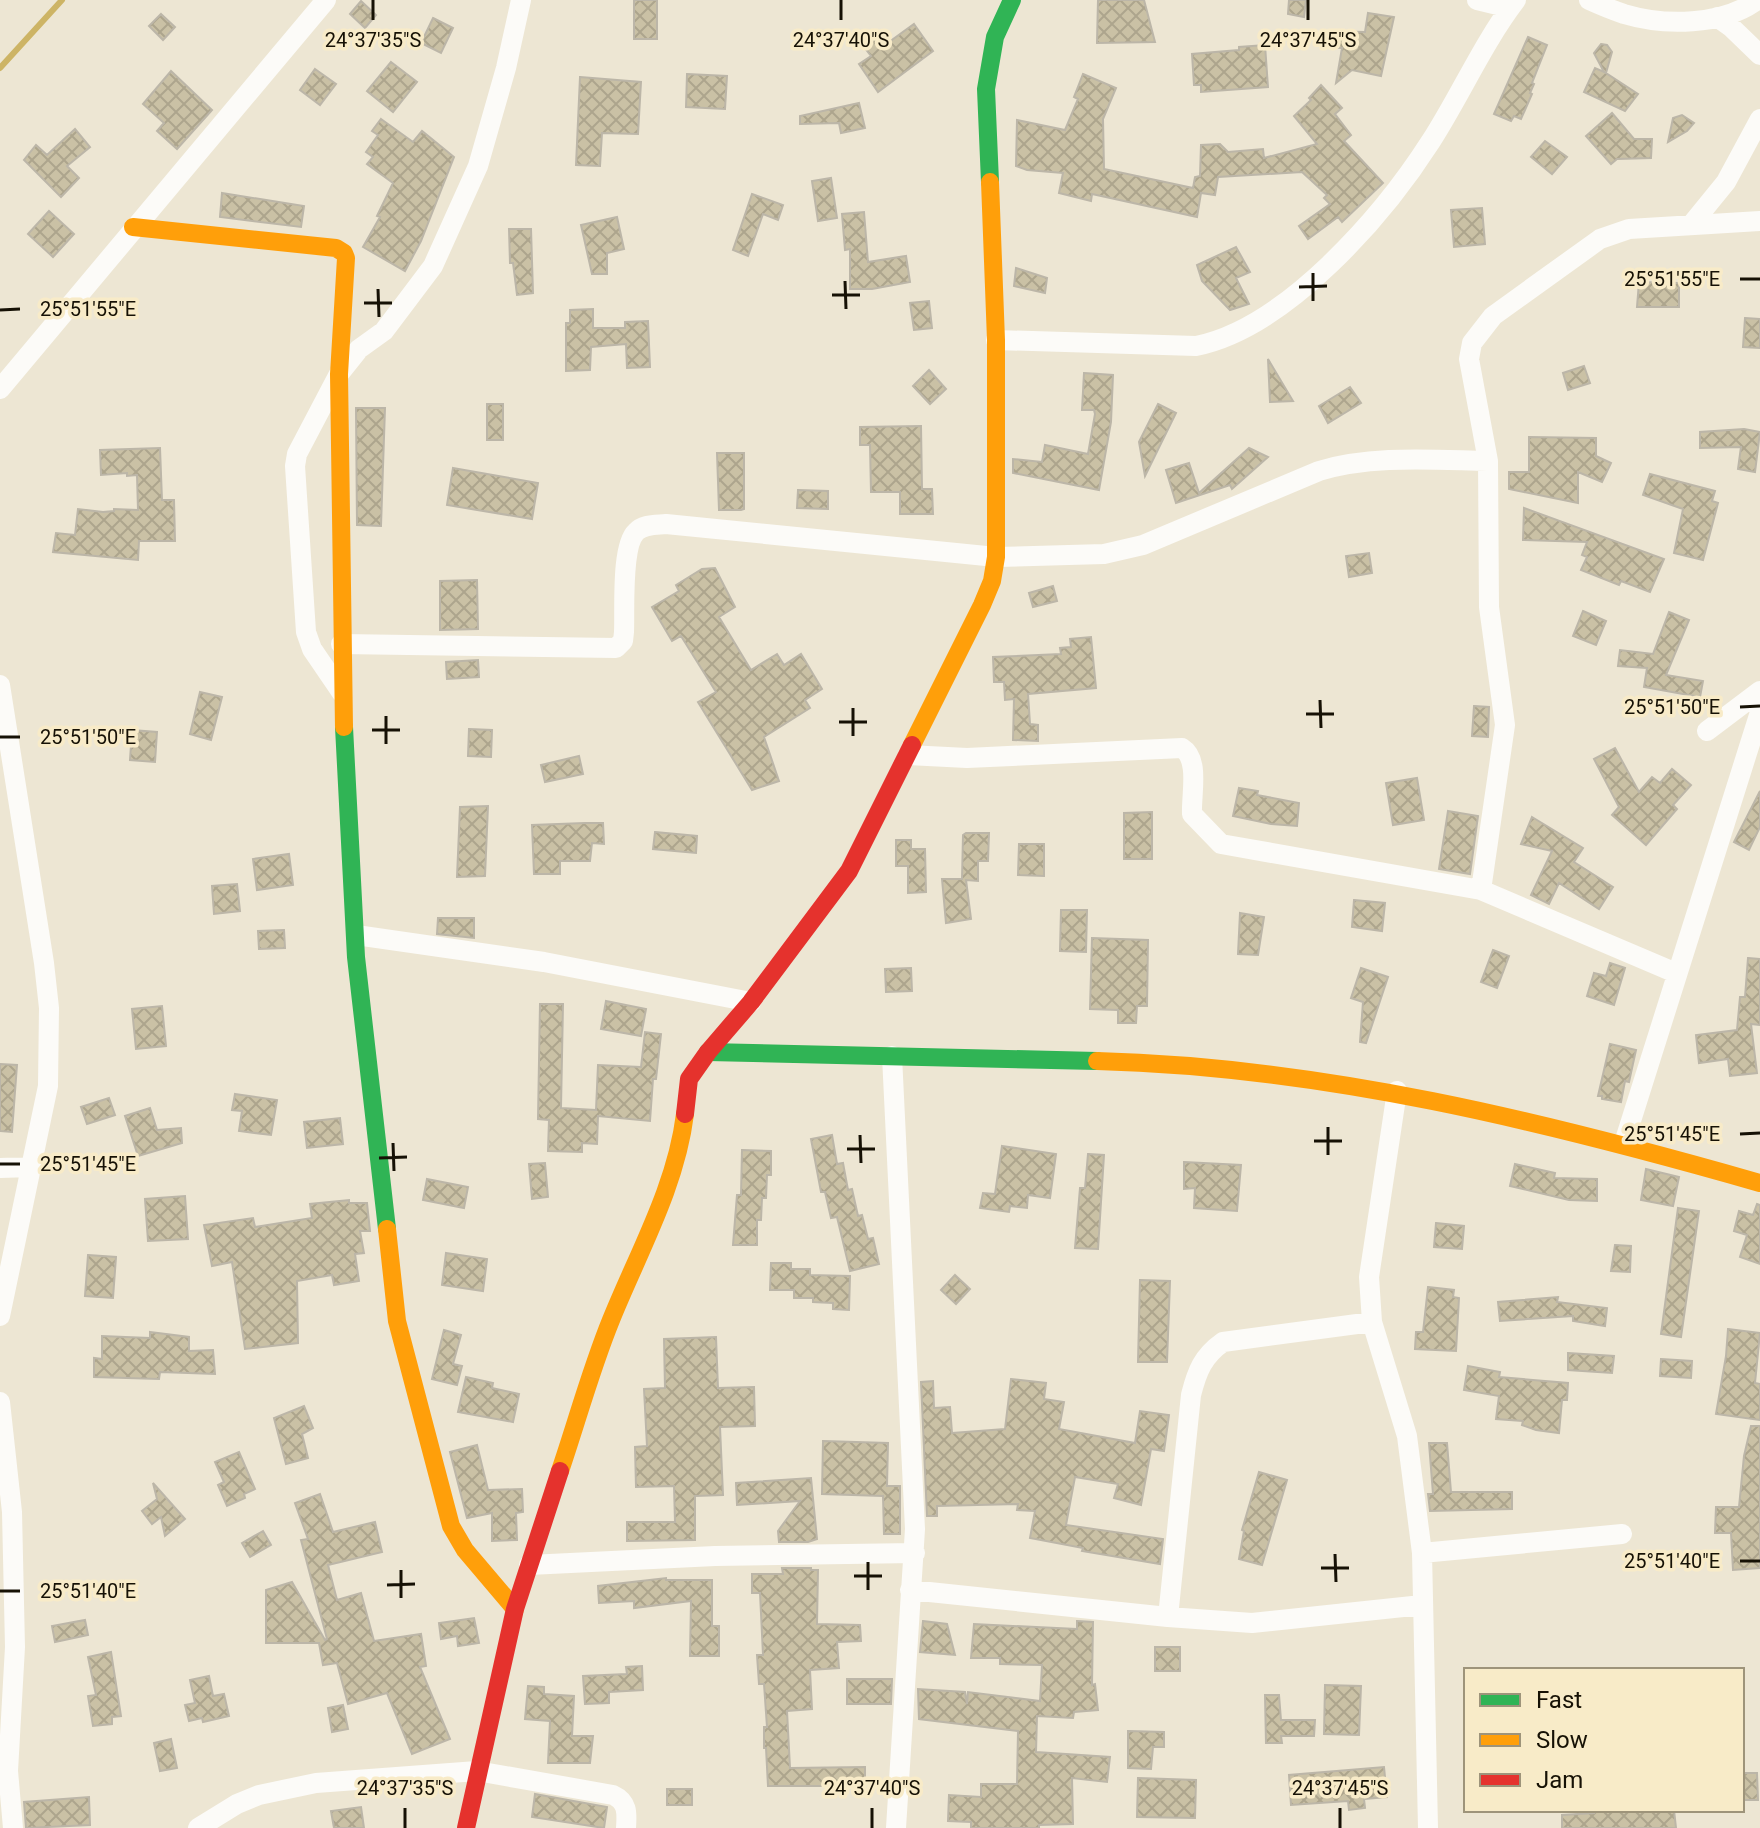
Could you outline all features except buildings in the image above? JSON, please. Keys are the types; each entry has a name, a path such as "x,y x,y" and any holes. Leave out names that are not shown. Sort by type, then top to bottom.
{"street":[{"path":"0,389 326,0"},
{"path":"342,693 312,649 306,632 295,466 297,454 339,374 359,349 384,331 433,266 478,166 506,68 521,0"},
{"path":"466,1828 515,1609 609,1324 670,1180 682,1137 689,1079 849,871 987,595 996,557 996,340 986,89 995,37 1012,0"},
{"path":"996,340 1196,346 1226,338 1253,323 1318,275 1379,209 1430,142 1513,4 1477,0"},
{"path":"1589,0 1625,14 1688,21 1717,17 1740,10 1757,0"},
{"path":"1717,17 1760,55"},
{"path":"1691,225 1726,182 1760,119"},
{"path":"1481,890 1505,725 1489,607 1488,461 1469,359 1472,343 1493,316 1600,239 1629,229 1760,221"},
{"path":"133,227 341,250 347,265 342,293 339,374 342,693 356,935 400,1338 457,1539 515,1609"},
{"path":"341,644 616,648 623,641 624,632 627,547 637,530 649,525 666,524 996,557 1122,551 1337,466 1488,461"},
{"path":"0,685 49,1008 48,1086 0,1316"},
{"path":"1707,731 1760,691"},
{"path":"1624,1143 1760,712"},
{"path":"908,755 967,758 1182,748 1188,752 1192,763 1192,814 1221,844 1481,890 1676,973"},
{"path":"356,935 544,962 751,1002"},
{"path":"708,1052 1171,1063 1397,1091 1624,1143 1760,1183"},
{"path":"892,1056 915,1553 910,1590 896,1828"},
{"path":"1397,1091 1369,1277 1372,1322 1407,1436 1422,1553 1428,1828"},
{"path":"0,1168 31,1167"},
{"path":"1168,1617 1191,1395 1202,1361 1223,1342 1372,1322"},
{"path":"0,1402 12,1512 15,1647 7,1700 13,1828"},
{"path":"1422,1553 1622,1534"},
{"path":"529,1565 715,1556 915,1553"},
{"path":"910,1590 1168,1617 1268,1622 1422,1605"},
{"path":"198,1828 237,1804 286,1788 477,1771 621,1798 625,1805 626,1828"}],"waterway":[{"path":"0,68 62,0"}],"traffic: fast":[{"path":"990,182 986,89 995,37 1012,0"},
{"path":"344,727 356,957 387,1229"},
{"path":"708,1052 1097,1061"}],"traffic: slow":[{"path":"912,745 982,605 992,581 996,557 996,340 990,182"},
{"path":"133,227 336,248 344,253 339,374 344,727"},
{"path":"1097,1061 1182,1065 1266,1074 1432,1101 1597,1139 1760,1183"},
{"path":"560,1471 604,1339 665,1194 685,1114"},
{"path":"387,1229 397,1321 451,1526 465,1550 515,1609"}],"traffic: jam":[{"path":"685,1114 689,1079 849,871 912,745"},
{"path":"466,1828 515,1609 560,1471"}]}
